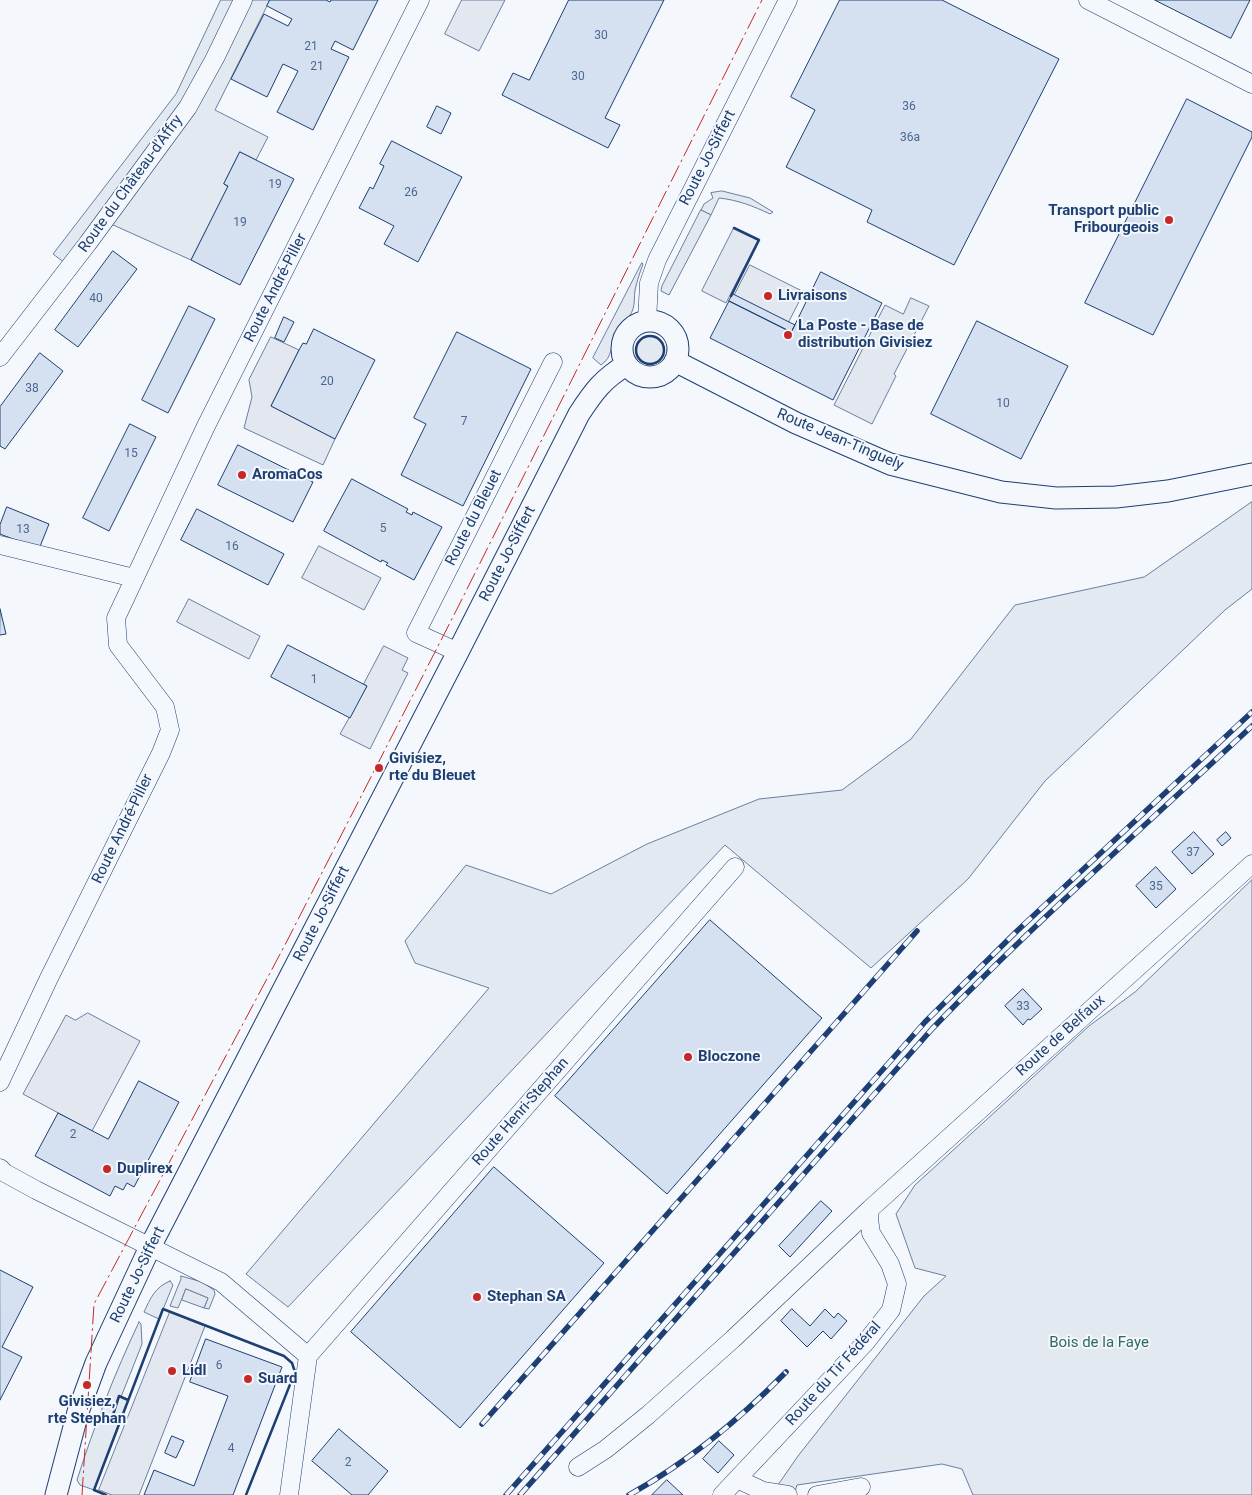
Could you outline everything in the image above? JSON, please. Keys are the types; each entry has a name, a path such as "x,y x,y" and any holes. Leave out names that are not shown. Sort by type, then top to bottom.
{"main road":[{"path":"656,321 666,325 677,340 678,350 675,361 662,374 653,377 638,374 626,364 622,356 624,337 638,323 656,321"},
{"name":"Route Jean-Tinguely","path":"675,361 796,423 890,464 1001,492 1056,498 1116,497 1168,491 1252,474"},
{"name":"Route Jo-Siffert","path":"58,1492 78,1412 96,1364 150,1247 579,414 596,388 612,373 626,364"}],"street":[{"name":"Route du Château-d'Affry","path":"0,357 88,243 188,107 215,58 243,0"},
{"name":"Route André-Piller","path":"0,1082 49,978 161,753 170,730 165,707 118,645 116,618 211,417 420,0"},
{"name":"Route Jo-Siffert","path":"647,321 649,283 657,260 788,0"},
{"path":"1088,0 1252,84"},
{"name":"Route du Bleuet","path":"458,652 416,633 553,362"},
{"path":"0,545 134,578"},
{"name":"Route de Belfaux","path":"578,1467 606,1448 655,1409 733,1339 870,1209 1252,864"},
{"name":"Route Henri-Stephan","path":"308,1356 735,867"},
{"path":"0,1168 5,1173 220,1282 308,1356 289,1495"},
{"name":"Route du Tir Fédéral","path":"722,1495 866,1342 891,1310 897,1284 890,1264 871,1233 870,1209"},
{"path":"737,1479 763,1491 788,1495"},
{"path":"818,1495 861,1487"}],"green space":[{"path":"221,0 235,0 185,98 65,263 53,254 176,94"},
{"path":"250,0 270,0 215,110 268,137 256,160 240,152 224,184 228,187 191,260 111,224"},
{"path":"722,191 750,198 773,212 770,214 733,200 719,198 711,215 701,210 704,204 713,198 711,193"},
{"path":"642,263 635,290 632,313 618,331 608,358 601,365 593,358"},
{"path":"650,336 660,340 664,350 660,360 650,364 640,360 636,350 640,340"},
{"path":"1252,502 1252,589 1225,610 1045,781 968,879 871,968 725,845 288,1307 246,1274 489,988 415,963 405,941 466,865 551,894 647,844 759,799 842,790 911,739 1015,605 1144,577"},
{"name":"Bois de la Faye","path":"1252,880 1252,1495 973,1495 962,1469 942,1464 797,1485 794,1495 771,1495 798,1456 924,1296 946,1276 915,1268 896,1214 915,1185 1089,1026 1135,992"},
{"path":"181,1276 202,1282 214,1290 215,1294 209,1309 204,1308 208,1298 186,1289 178,1308 170,1306"},
{"path":"170,1281 173,1285 159,1319 144,1312 157,1290"},
{"path":"139,1322 141,1324 142,1344 121,1397 128,1400 94,1490 80,1485 77,1480 105,1400"}],"shaded area":[{"path":"462,0 505,0 479,51 445,34"},
{"path":"701,210 711,215 669,295 661,291 662,286"},
{"path":"734,228 758,240 726,303 702,291"},
{"name":"Livraisons","path":"750,265 804,292 786,327 732,300"},
{"path":"911,298 929,306 894,374 896,376 872,424 834,405 885,305 903,314"},
{"path":"271,337 299,350 271,406 335,439 323,465 244,428 252,397 249,380"},
{"path":"319,546 381,578 364,610 302,578"},
{"path":"189,599 260,636 249,659 177,622"},
{"path":"384,646 408,658 402,670 408,673 370,749 340,734 367,686 364,684"},
{"path":"88,1013 140,1041 92,1131 23,1094 66,1015 75,1020"},
{"path":"186,1289 208,1298 204,1308 182,1300"},
{"path":"170,1312 205,1326 139,1495 112,1495 99,1490"}],"building":[{"path":"270,0 326,0 330,2 331,0 378,0 353,50 335,41 331,49 349,57 313,130 277,112 298,71 283,64 267,97 231,79 264,14 288,26 292,19 267,6"},
{"path":"569,0 664,0 605,118 620,125 608,148 502,95 513,73 529,80"},
{"path":"840,0 942,0 1059,59 954,265 867,222 872,210 786,167 815,110 791,97"},
{"path":"1155,0 1250,0 1231,38"},
{"name":"Transport public Fribourgeois","path":"1187,99 1252,132 1252,137 1153,335 1085,303"},
{"path":"437,106 451,113 441,134 427,127"},
{"path":"392,141 462,177 418,262 384,244 394,226 359,208 370,187 373,189 384,166 380,164"},
{"path":"240,152 294,179 240,285 191,260 228,186 224,184"},
{"path":"113,251 137,269 78,347 55,330"},
{"name":"La Poste - Base de distribution Givisiez","path":"821,272 882,303 833,400 710,338 729,301 791,332"},
{"path":"733,294 795,325 791,332 729,301"},
{"path":"189,306 215,319 168,413 142,400"},
{"path":"284,317 294,322 284,342 275,338"},
{"path":"977,321 1068,366 1021,459 931,414"},
{"path":"314,329 375,360 335,439 271,406 299,350 303,343 306,344"},
{"path":"457,332 531,369 463,506 401,475 426,424 414,418"},
{"path":"40,353 63,371 5,449 0,446 0,407"},
{"path":"130,424 156,437 109,531 83,518"},
{"path":"238,445 313,482 293,522 218,485"},
{"path":"352,479 408,509 406,512 412,515 413,512 442,527 414,580 386,565 388,563 382,560 381,562 324,531"},
{"path":"7,507 49,524 39,549 0,534 0,525"},
{"path":"197,509 284,554 268,585 181,540"},
{"path":"0,609 6,634 0,635"},
{"path":"288,645 367,686 350,718 271,677"},
{"path":"1194,832 1214,854 1192,874 1172,852"},
{"path":"1226,832 1231,838 1222,846 1217,840"},
{"path":"1156,867 1176,889 1156,908 1136,886"},
{"name":"Bloczone","path":"710,920 822,1018 667,1194 555,1096"},
{"path":"1023,989 1042,1009 1023,1025 1005,1006"},
{"path":"139,1081 179,1102 134,1187 127,1183 123,1190 115,1186 110,1196 35,1156 58,1113 108,1139"},
{"name":"Stephan SA","path":"494,1167 604,1263 460,1428 351,1332"},
{"path":"821,1201 832,1211 790,1257 779,1246"},
{"path":"0,1270 33,1287 2,1347 22,1357 0,1400"},
{"path":"792,1309 810,1326 825,1309 834,1318 838,1313 847,1321 831,1339 823,1331 807,1347 781,1321"},
{"path":"206,1339 282,1367 233,1495 144,1495 154,1470 194,1486 228,1396 190,1382"},
{"path":"339,1429 388,1471 368,1495 352,1495 312,1461"},
{"path":"172,1436 184,1441 176,1458 165,1453"},
{"path":"719,1441 734,1455 718,1473 703,1459"},
{"path":"667,1480 683,1495 652,1495"}],"railway":[{"path":"506,1495 925,1022 1017,931 1252,712"},
{"path":"520,1495 932,1029 1050,913 1252,726"},
{"path":"482,1424 917,931"},
{"path":"629,1495 672,1469 712,1439 750,1407 786,1372"}],"wall":[{"path":"731,296 759,240 734,228"},
{"path":"650,336 660,340 664,350 660,360 650,364 640,360 636,350 640,340 650,336"},
{"path":"106,1495 94,1490 163,1309 284,1356 292,1363 295,1372 246,1495"},
{"path":"113,1415 119,1396 128,1400"}],"power":[{"path":"82,1495 94,1304 287,941 457,609 762,0"}],"place":[{"name":"Transport public Fribourgeois","path":"1169,220"},
{"name":"Livraisons","path":"768,296"},
{"name":"La Poste - Base de distribution Givisiez","path":"788,335"},
{"name":"AromaCos","path":"242,475"},
{"name":"Givisiez, rte du Bleuet","path":"379,768"},
{"name":"Bloczone","path":"688,1057"},
{"name":"Duplirex","path":"107,1169"},
{"name":"Stephan SA","path":"477,1297"},
{"name":"Lidl","path":"172,1371"},
{"name":"Suard","path":"248,1379"},
{"name":"Givisiez, rte Stephan","path":"87,1385"}]}
